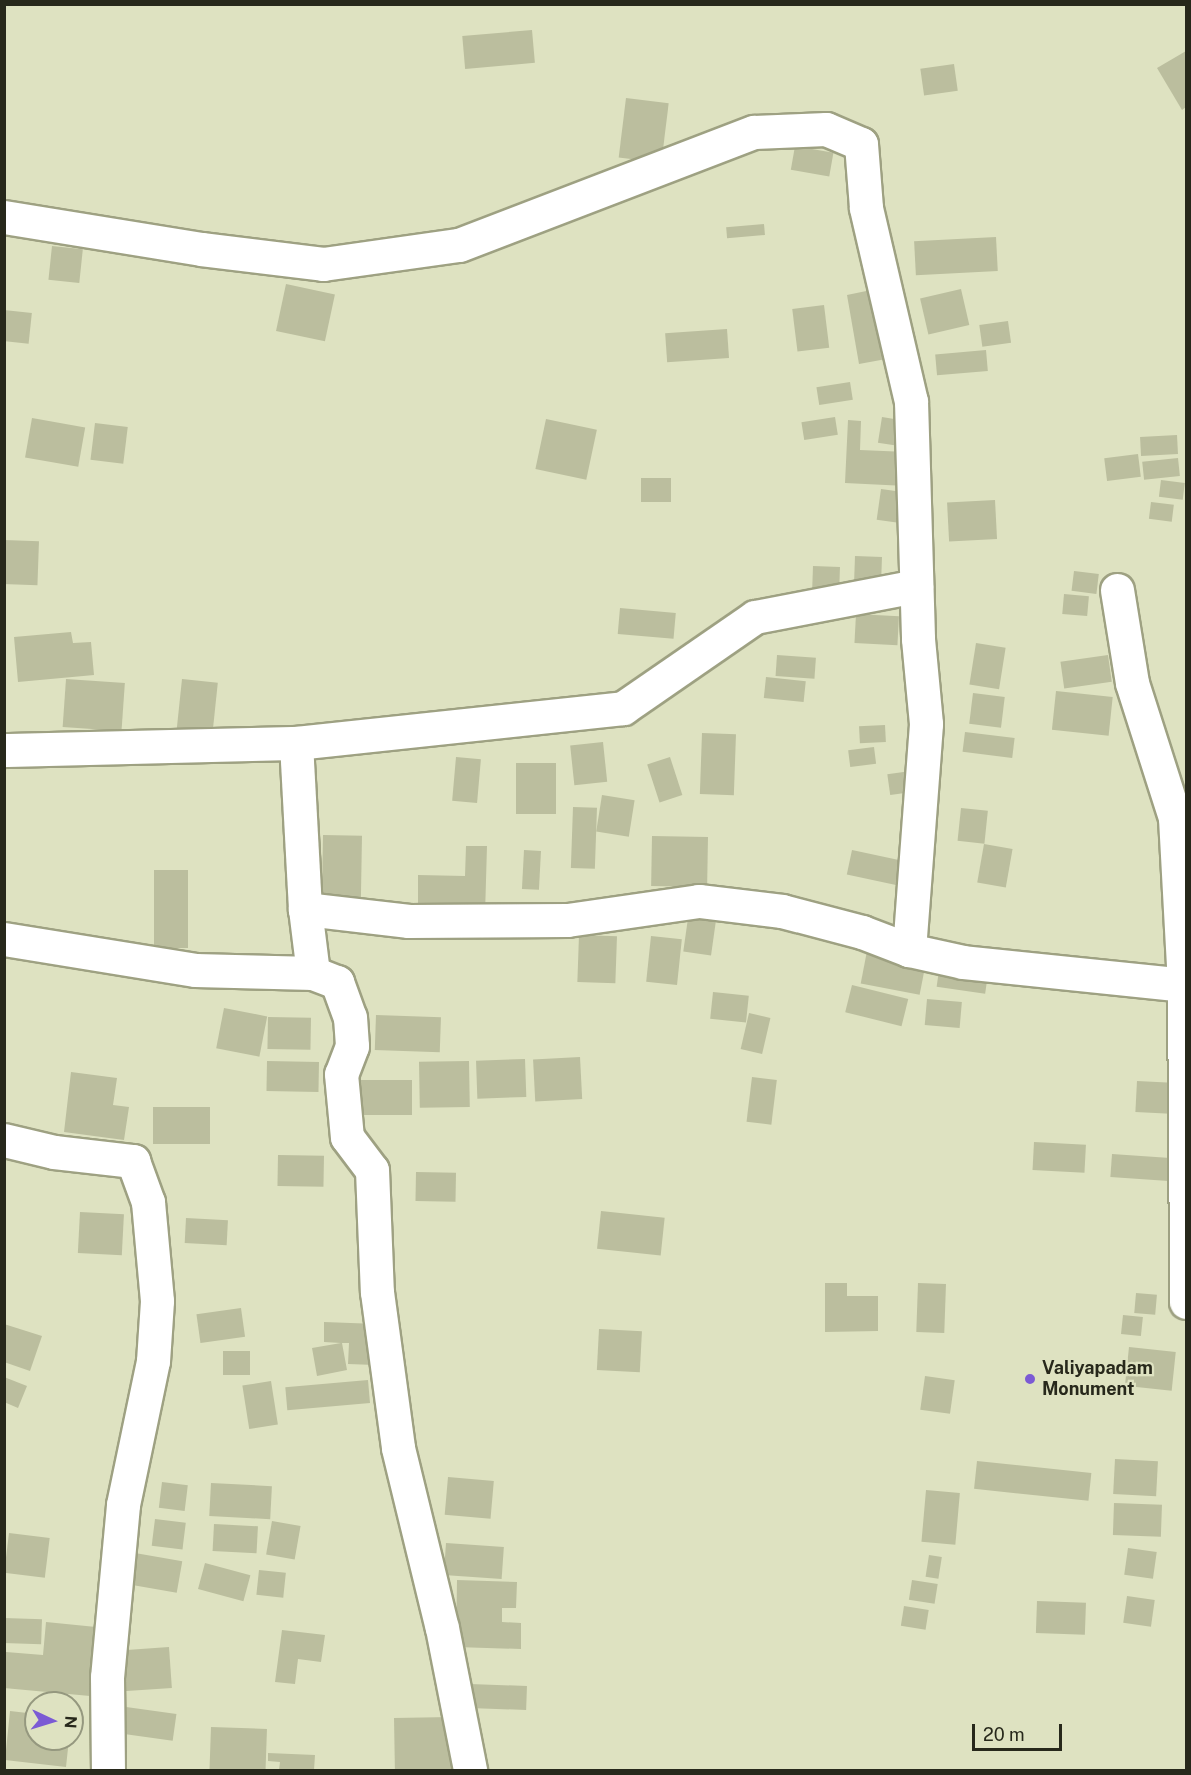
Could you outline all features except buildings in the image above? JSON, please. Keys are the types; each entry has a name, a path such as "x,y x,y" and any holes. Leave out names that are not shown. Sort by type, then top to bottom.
{"street":[{"path":"4,217 201,249 323,264 459,245 754,132 826,129 861,144 866,208 911,401 916,586 926,724 909,950"},
{"path":"4,750 296,743 623,708 755,617 916,586"},
{"path":"1118,590 1132,683 1175,818 1185,985 1186,1302"},
{"path":"296,743 304,909 314,973"},
{"path":"304,909 409,921 567,920 699,901 783,910 862,932 909,950 963,962 1185,985"},
{"path":"4,939 195,970 314,973 337,982 350,1017 352,1046 341,1074 347,1137 372,1170 377,1292 398,1448 442,1628 470,1770"},
{"path":"4,1140 54,1152 133,1161 148,1202 157,1301 154,1349 123,1505 107,1677 108,1770"}],"place":[{"name":"Valiyapadam Monument","path":"1030,1379"}]}
